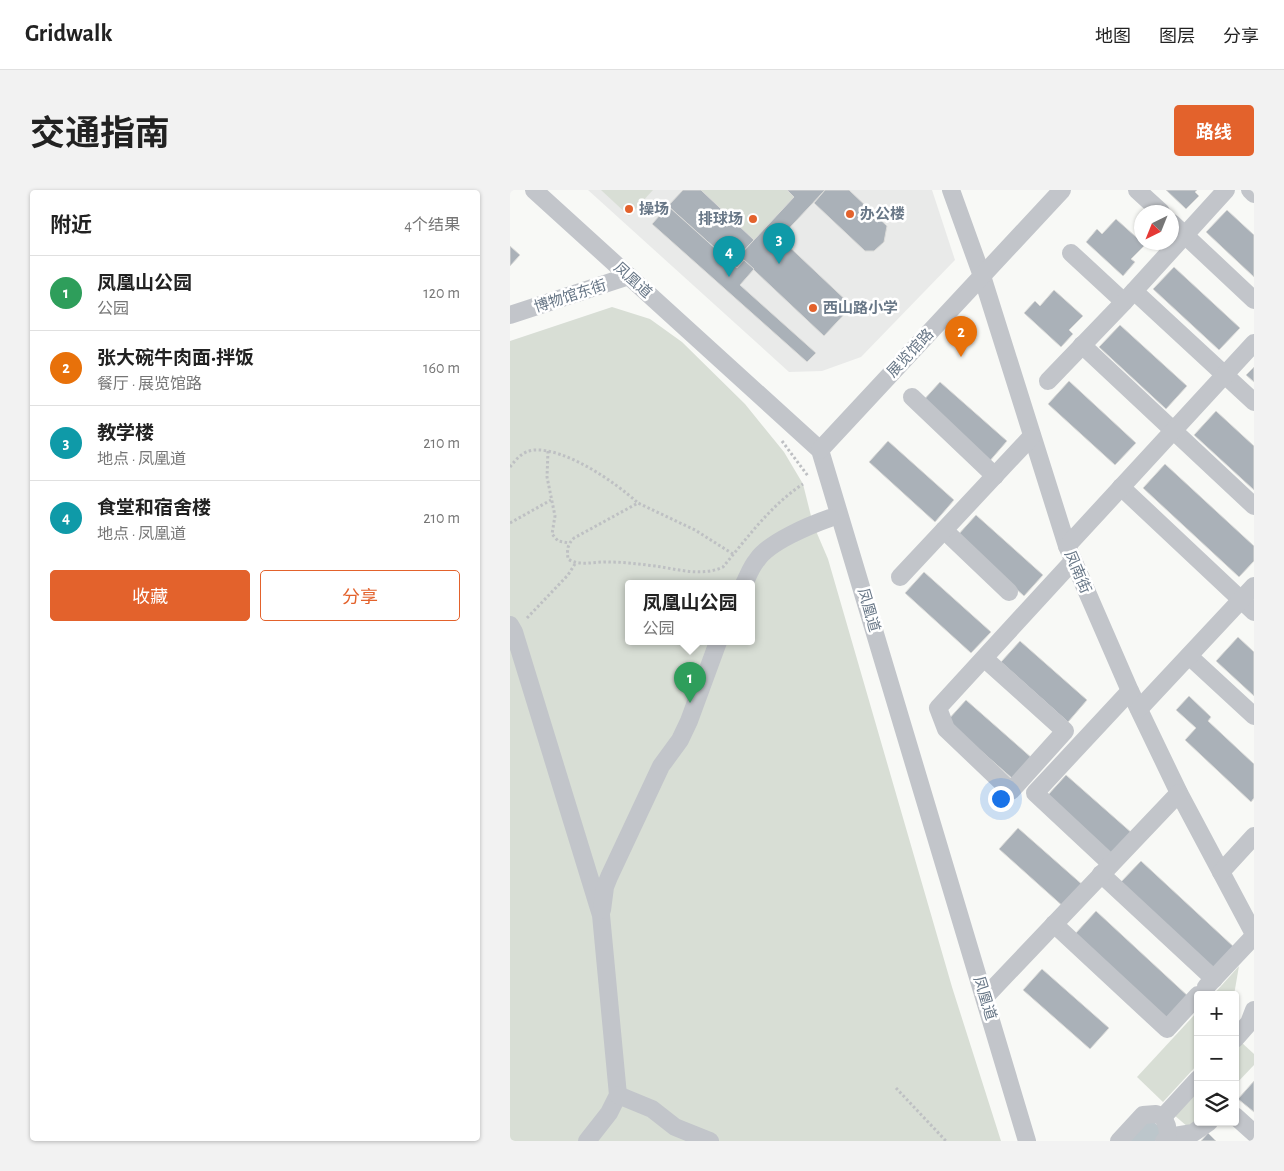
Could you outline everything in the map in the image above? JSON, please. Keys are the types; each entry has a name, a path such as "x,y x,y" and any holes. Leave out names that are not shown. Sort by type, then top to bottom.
{"street":[{"name":"凤凰道","path":"534,190 820,450 1027,1141"},
{"name":"凤南街","path":"951,190 982,276 1070,553 1130,691 1179,793 1254,935"},
{"name":"展览馆路","path":"820,450 1062,190"},
{"path":"1137,190 1153,205"},
{"path":"1048,381 1129,297 1226,190"},
{"path":"1250,190 1254,194"},
{"path":"1179,230 1254,300"},
{"path":"1071,253 1129,297 1254,402"},
{"name":"博物馆东街","path":"510,316 629,276"},
{"path":"985,659 1065,731 1011,791 946,729 938,708 985,659 1121,487 1254,343"},
{"path":"1082,345 1254,506"},
{"path":"912,397 995,476"},
{"path":"900,577 1032,436"},
{"path":"1121,487 1248,606"},
{"path":"746,580 756,560 767,548 813,524 830,518"},
{"path":"944,530 1009,592"},
{"path":"1139,709 1189,656 1248,606 1254,586"},
{"path":"512,628 602,915"},
{"path":"587,1141 609,1113 618,1096 602,915 605,887 661,766 680,740 689,721 717,645"},
{"path":"1189,656 1254,716"},
{"path":"1130,691 1035,793 1106,869 1214,978"},
{"path":"985,997 1179,793"},
{"path":"1221,872 1254,836"},
{"path":"1054,924 1167,1029 1194,999"},
{"path":"1202,991 1254,935"},
{"path":"1238,1036 1249,1023 1254,1010"},
{"path":"1163,1117 1196,1081"},
{"path":"618,1096 652,1109 675,1127 710,1141"},
{"path":"1119,1141 1143,1115 1156,1114 1163,1117 1167,1126 1166,1139 1192,1133 1203,1126"},
{"path":"1239,1120 1254,1134"}],"path":[{"path":"776,434 812,480"},
{"path":"510,467 517,457 532,450 563,454 620,486 638,503 695,530 733,554"},
{"path":"548,451 547,477 555,516 552,534 558,541 569,543"},
{"path":"638,503 574,538 569,543 567,549 568,559 575,564 630,562 700,572 714,571 723,567 790,492 803,484"},
{"path":"510,523 551,500"},
{"path":"512,628 568,575 575,564"},
{"path":"896,1088 946,1141"}],"shaded area":[{"name":"西山路小学","path":"588,190 932,190 955,260 861,357 822,371 789,372"},
{"name":"操场","path":"601,190 653,190 629,216"},
{"name":"排球场","path":"701,190 787,190 794,197 754,240"},
{"path":"612,307 650,319 682,342 745,404 784,452 803,484 813,524 828,559 952,987 1001,1141 510,1141 510,341"},
{"path":"1239,966 1235,991 1217,991"},
{"path":"1194,1015 1194,1068 1163,1102 1137,1077"},
{"path":"1241,1042 1254,1054 1254,1065 1239,1081 1239,1044"},
{"path":"1194,1093 1194,1123 1188,1127 1174,1115"},
{"path":"1147,1116 1164,1131 1155,1141 1124,1141"}],"building":[{"path":"683,190 701,190 754,240 739,256 744,260 737,268 668,206"},
{"path":"787,190 825,190 780,238 852,306 824,336 739,256 794,197"},
{"name":"办公楼","path":"825,190 849,190 887,226 884,242 874,251 865,251 814,203"},
{"path":"1166,190 1197,190 1195,192 1199,196 1186,209"},
{"path":"668,206 737,268 744,260 754,269 740,285 816,353 807,362 652,224"},
{"path":"1227,210 1254,235 1254,277 1206,232"},
{"path":"1116,219 1134,235 1134,250 1140,250 1131,259 1135,262 1123,276 1086,242 1097,229 1102,234"},
{"path":"510,246 520,255 510,266"},
{"path":"1174,267 1240,328 1219,350 1153,289"},
{"path":"1054,290 1083,316 1069,330 1073,334 1061,347 1024,313 1035,301 1040,306"},
{"path":"1120,325 1187,386 1166,409 1099,347"},
{"path":"1254,367 1254,382 1246,375"},
{"path":"1069,381 1136,443 1115,465 1048,404"},
{"path":"940,382 1007,441 988,463 921,403"},
{"path":"1216,411 1254,446 1254,490 1194,435"},
{"path":"888,441 954,500 935,522 869,462"},
{"path":"1165,464 1254,546 1254,561 1239,577 1143,488"},
{"path":"976,515 1043,575 1024,596 957,536"},
{"path":"924,572 991,632 971,653 905,593"},
{"path":"1238,637 1254,652 1254,696 1216,661"},
{"path":"1020,641 1087,700 1068,722 1001,662"},
{"path":"1189,696 1211,717 1208,721 1254,764 1254,798 1251,802 1185,740 1196,728 1176,710"},
{"path":"966,700 1033,759 1014,780 947,721"},
{"path":"1066,775 1133,834 1114,856 1047,796"},
{"path":"1018,828 1085,887 1066,909 999,849"},
{"path":"1141,861 1235,948 1214,970 1120,883"},
{"path":"1096,911 1190,998 1169,1021 1075,934"},
{"path":"1042,969 1109,1028 1090,1049 1023,990"},
{"path":"1254,1081 1254,1112 1239,1098"},
{"path":"1208,1133 1216,1141 1201,1141"}],"place":[{"name":"操场","path":"629,209"},
{"name":"办公楼","path":"850,214"},
{"name":"排球场","path":"753,219"},
{"name":"教学楼","path":"779,264"},
{"name":"食堂和宿舍楼","path":"729,277"},
{"name":"西山路小学","path":"813,308"},
{"name":"张大碗牛肉面•拌饭","path":"961,357"},
{"name":"凤凰山公园","path":"690,703"}]}
